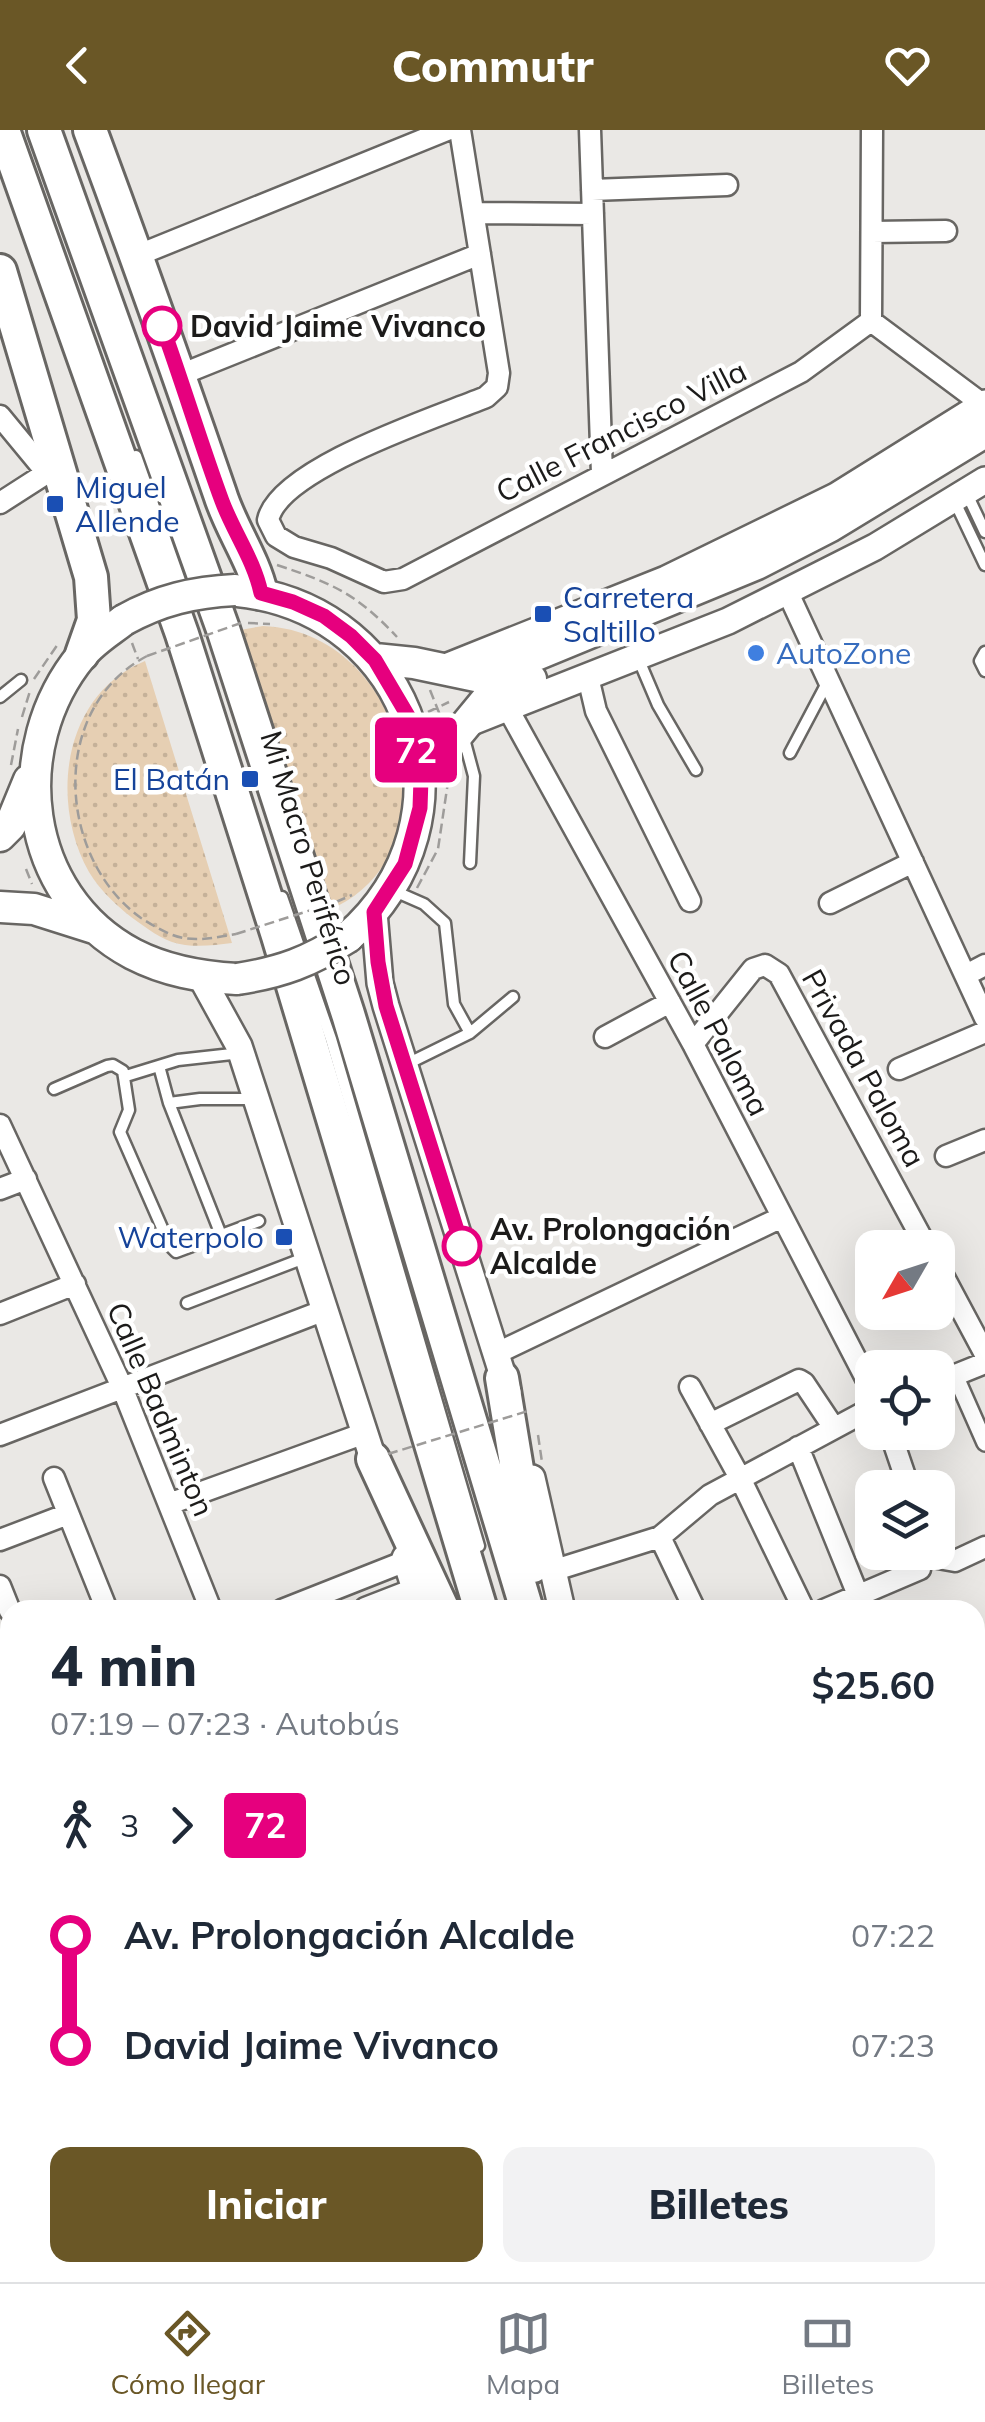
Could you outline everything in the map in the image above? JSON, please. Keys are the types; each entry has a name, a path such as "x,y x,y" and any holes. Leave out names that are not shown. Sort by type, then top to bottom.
{"highway":[{"path":"3,130 194,672 278,936 478,1600"},
{"path":"44,130 223,629 342,996 524,1600"},
{"path":"90,130 234,533 256,569 248,592"},
{"path":"0,271 52,469 91,577 94,620 82,654"},
{"path":"499,1366 539,1600"},
{"path":"375,1449 438,1600"}],"main road":[{"path":"375,660 476,676 490,674 707,586 829,527 984,412"},
{"path":"421,779 480,706 496,693 766,580 913,500 985,454"},
{"path":"0,836 10,826 34,768 52,701 82,654 124,620 162,601 198,592 248,592 293,602 324,616 375,660 411,721 421,779 415,836 384,897 348,937 314,959 277,973 237,979 201,977 147,960 99,930 43,911 0,907"},
{"path":"34,768 35,813 47,856 69,896 99,930"}],"street":[{"path":"136,256 447,130"},
{"path":"180,375 480,254 460,130"},
{"path":"590,130 602,474"},
{"path":"872,130 872,321 984,412"},
{"path":"592,190 727,185"},
{"path":"474,213 594,214"},
{"path":"872,232 946,231"},
{"name":"Calle Francisco Villa","path":"480,254 499,372 497,388 486,397 310,473 273,506 269,526 281,541 391,582 801,372 872,321"},
{"path":"0,416 52,469 0,503"},
{"path":"457,734 507,707 728,622 788,593 969,491"},
{"path":"788,593 913,862 976,970 985,1018"},
{"path":"588,677 596,711 690,901"},
{"name":"Calle Paloma","path":"507,707 693,1044 855,1357"},
{"path":"830,904 913,862"},
{"path":"384,897 380,983 514,1405 560,1600"},
{"name":"Privada Paloma","path":"693,1044 754,970 765,965 780,974 918,1230"},
{"path":"201,977 241,1053 375,1449 419,1600"},
{"path":"604,1036 670,1002"},
{"path":"898,1069 985,1032"},
{"name":"Calle Badminton","path":"0,1125 122,1387 206,1600"},
{"path":"946,1156 985,1140"},
{"path":"0,1188 26,1179"},
{"path":"499,1366 782,1216"},
{"path":"0,1314 75,1284"},
{"path":"955,1298 985,1354"},
{"path":"0,1436 325,1310"},
{"path":"955,1375 985,1363"},
{"path":"710,1424 799,1380 834,1428"},
{"path":"690,1387 799,1600"},
{"path":"955,1394 985,1443"},
{"path":"555,1570 660,1536 710,1495 855,1417"},
{"path":"798,1447 858,1595"},
{"path":"169,1504 375,1449"},
{"path":"54,1478 102,1600"},
{"path":"0,1540 68,1514"},
{"path":"660,1536 689,1600"},
{"path":"955,1560 985,1547"},
{"path":"308,1600 406,1562"},
{"path":"847,1600 909,1570"}],"lane":[{"name":"Mi Macro Periférico","path":"32,130 180,531 292,886"},
{"path":"131,442 188,606"},
{"path":"969,491 985,532"},
{"path":"969,491 985,565"},
{"path":"985,652 980,661 985,672"},
{"path":"638,658 658,705 696,770"},
{"path":"0,697 20,680"},
{"path":"790,753 829,681"},
{"path":"457,734 474,776 470,863"},
{"name":"Mi Macro Periférico","path":"276,878 331,1039 480,1553"},
{"path":"384,897 424,904 444,923 454,1004 470,1033"},
{"name":"Mi Macro Periférico","path":"298,905 490,1539"},
{"path":"405,1065 470,1033 513,997"},
{"path":"126,1076 178,1060 241,1053"},
{"path":"54,1089 107,1066 119,1067 126,1076 129,1110 120,1132 170,1246 179,1252 259,1221"},
{"path":"160,1066 169,1103 221,1235"},
{"path":"169,1103 257,1099"},
{"path":"187,1304 308,1257"}],"path":[{"path":"268,557 366,604 429,666 457,734 438,849 384,897 333,903 236,934 200,940 178,938 130,910 106,885 85,849 74,806 75,770 82,738 97,704 113,682 146,656 242,624 274,624"},
{"path":"429,666 432,693 445,729 457,734"},
{"path":"375,1449 528,1411"},
{"path":"536,1429 543,1466"}],"shaded area":[{"path":"263,626 313,637 353,665 382,704 400,749 404,798 395,844 369,883 327,911 240,630"},
{"path":"145,661 232,943 185,945 154,933 105,893 89,872 77,844 69,814 68,783 71,752 81,724 96,698 117,677"}],"bus line":[{"name":"72","path":"162,326 221,498 234,533 256,569 261,593 324,616 351,636 375,660 411,721 421,779 420,808 405,864 374,912 380,983 462,1246"}],"place":[{"name":"David Jaime Vivanco","path":"162,326"},
{"name":"Miguel Allende","path":"55,504"},
{"name":"Carretera Saltillo","path":"543,614"},
{"name":"AutoZone","path":"756,653"},
{"name":"El Batán","path":"250,779"},
{"name":"Waterpolo","path":"284,1237"},
{"name":"Av. Prolongación Alcalde","path":"462,1246"}]}
